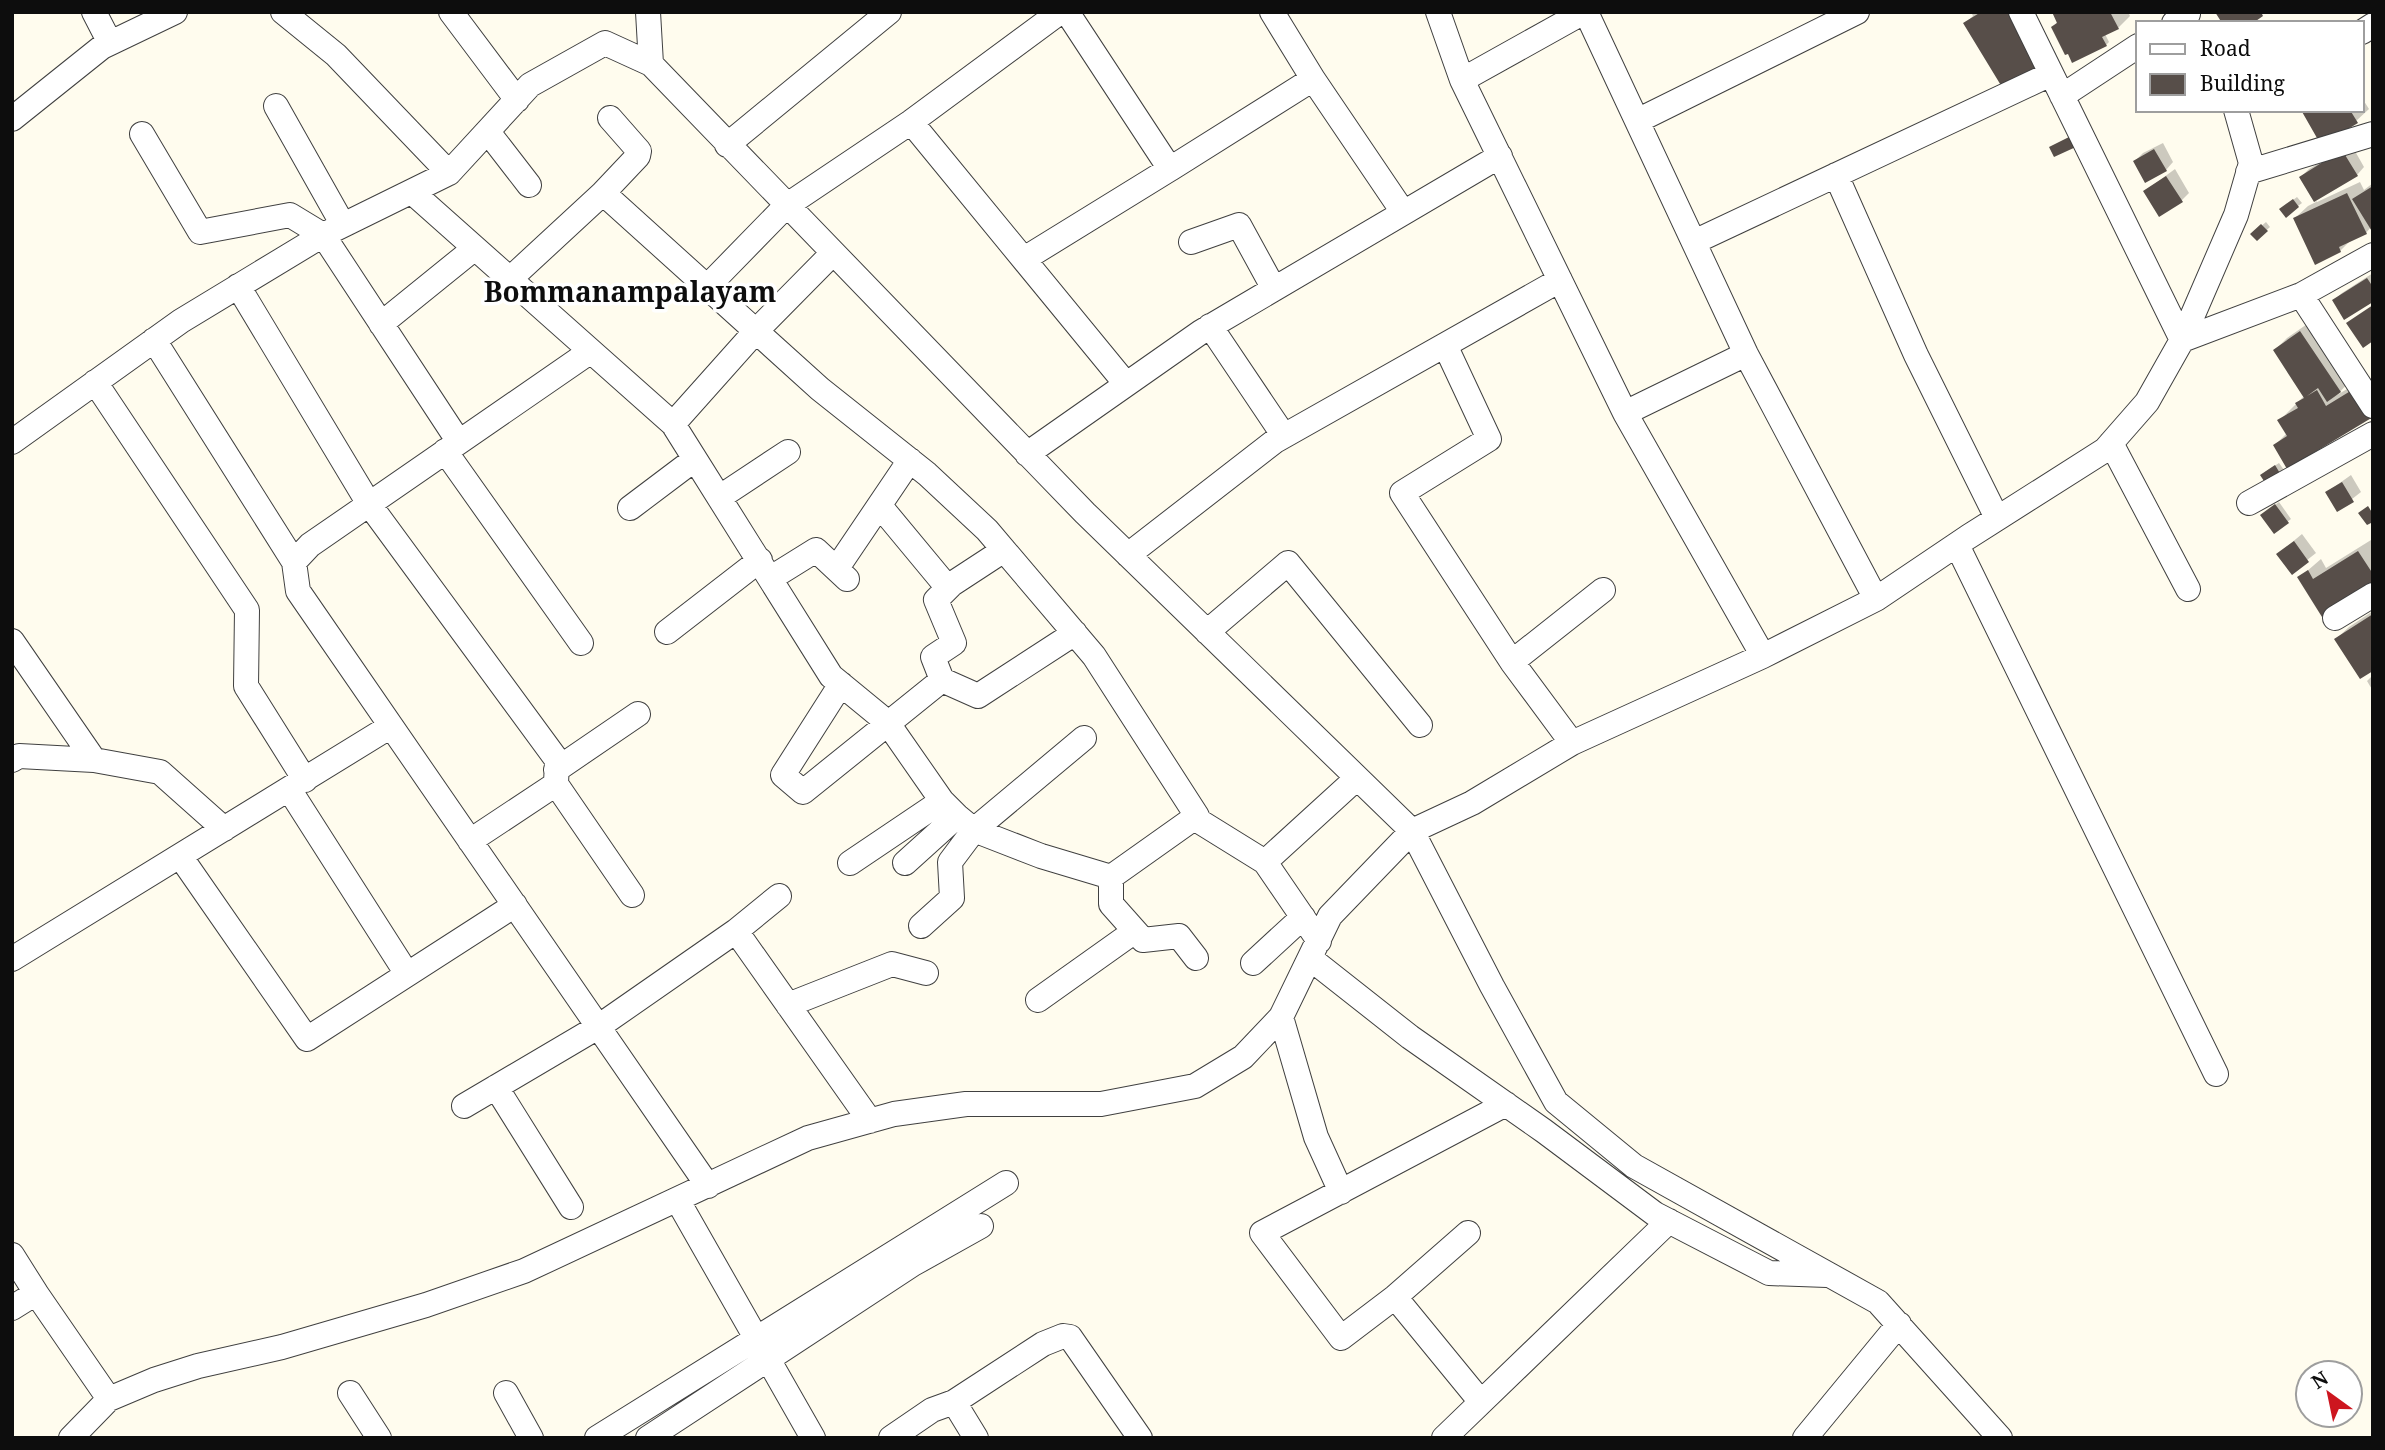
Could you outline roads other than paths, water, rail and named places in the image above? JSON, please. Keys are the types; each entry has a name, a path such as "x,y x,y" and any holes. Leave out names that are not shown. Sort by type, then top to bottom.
{"street":[{"path":"94,12 110,43"},
{"path":"12,119 110,43 175,12"},
{"path":"283,12 336,55 449,173"},
{"path":"451,12 517,100"},
{"path":"648,12 651,64"},
{"path":"727,145 889,12"},
{"path":"707,286 786,206 911,122 1060,12"},
{"path":"1067,12 1170,169"},
{"path":"1272,12 1313,79 1403,212"},
{"path":"1438,12 1462,80 1625,413 1763,656"},
{"path":"1462,80 1585,12 1746,354 1876,599"},
{"path":"1637,121 1857,12"},
{"path":"2021,12 2182,340"},
{"path":"12,442 181,321 333,230 449,173 530,85 605,43 651,64 1027,454 1412,831 1492,986 1556,1101 1634,1166 1878,1301 1985,1432"},
{"path":"1693,242 1836,175 2057,85 2136,47"},
{"path":"1024,260 1313,79"},
{"path":"276,106 333,230 381,324 452,447 581,643"},
{"path":"71,1438 109,1399 154,1380 198,1366 282,1347 438,1301 524,1271 808,1138 894,1114 966,1104 1101,1104 1195,1086 1243,1057 1281,1017 1330,916 1412,831 1472,803 1572,743 1763,656 1876,599 2105,450 2147,402 2182,340 2236,215 2251,163 2237,112"},
{"path":"510,279 603,193 638,156 639,151 610,118"},
{"path":"911,122 1126,384"},
{"path":"488,132 529,185"},
{"path":"142,134 200,232 290,215 333,230"},
{"path":"2249,172 2373,134"},
{"path":"1027,454 1210,326 1500,156"},
{"path":"1836,175 1916,355 1997,518"},
{"path":"412,192 673,424 831,676 887,722 957,816 1041,856 1111,877"},
{"path":"603,193 820,389 910,460 987,530 1094,656 1197,817 1111,877"},
{"path":"1191,242 1239,225 1274,289"},
{"path":"381,324 475,248"},
{"path":"673,424 756,331 833,253"},
{"path":"2182,340 2301,295 2373,255"},
{"path":"1128,555 1284,436 1560,280"},
{"path":"238,286 369,504 556,760 556,777 632,895"},
{"path":"2301,295 2373,406"},
{"path":"1210,326 1284,436"},
{"path":"154,340 294,562 298,591 708,1186"},
{"path":"1445,345 1489,439 1402,493 1512,662 1572,743"},
{"path":"294,562 310,545 591,351"},
{"path":"1625,413 1746,354"},
{"path":"95,382 247,610 246,686 297,785 407,974"},
{"path":"2249,503 2373,434"},
{"path":"2111,443 2188,589"},
{"path":"720,497 788,452"},
{"path":"630,509 695,459"},
{"path":"667,632 766,569 816,550 842,573 910,460"},
{"path":"880,506 948,588"},
{"path":"1957,545 2216,1074"},
{"path":"1004,550 948,588 936,600 954,643 933,657 942,680 978,695 1075,633"},
{"path":"1207,632 1288,563 1420,725"},
{"path":"1512,662 1603,590"},
{"path":"2335,618 2373,595"},
{"path":"12,641 94,760"},
{"path":"841,684 783,775 803,792 942,680"},
{"path":"470,841 638,714"},
{"path":"12,959 391,726"},
{"path":"850,863 957,816 1084,738"},
{"path":"12,760 19,756 94,760 160,772 224,829"},
{"path":"1265,862 1357,778"},
{"path":"905,863 957,816"},
{"path":"921,926 952,898 950,862 957,816"},
{"path":"1194,818 1265,862 1303,917 1315,950 1410,1037 1655,1214 1769,1273 1831,1275"},
{"path":"180,856 307,1039 515,905"},
{"path":"1111,877 1111,904 1143,940 1179,936 1196,958"},
{"path":"464,1107 598,1027 736,931 779,896"},
{"path":"1253,962 1303,917"},
{"path":"736,931 870,1121"},
{"path":"1038,1000 1135,931"},
{"path":"788,1005 892,964 926,973"},
{"path":"1281,1017 1316,1137 1341,1192"},
{"path":"496,1087 571,1207"},
{"path":"1468,1233 1395,1297 1341,1338 1262,1233 1506,1104"},
{"path":"648,1438 762,1348 1006,1183"},
{"path":"678,1201 813,1438"},
{"path":"1444,1438 1669,1221"},
{"path":"597,1438 981,1226"},
{"path":"12,1255 109,1399"},
{"path":"12,1308 36,1293"},
{"path":"1395,1297 1481,1402"},
{"path":"1805,1438 1899,1324"},
{"path":"891,1438 932,1410 954,1402 1043,1344 1063,1336 1070,1337 1090,1363 1140,1438"},
{"path":"350,1393 379,1438"},
{"path":"506,1393 531,1438"},
{"path":"954,1402 976,1438"}],"district":[{"name":"Bommanampalayam","path":"630,292"}]}
